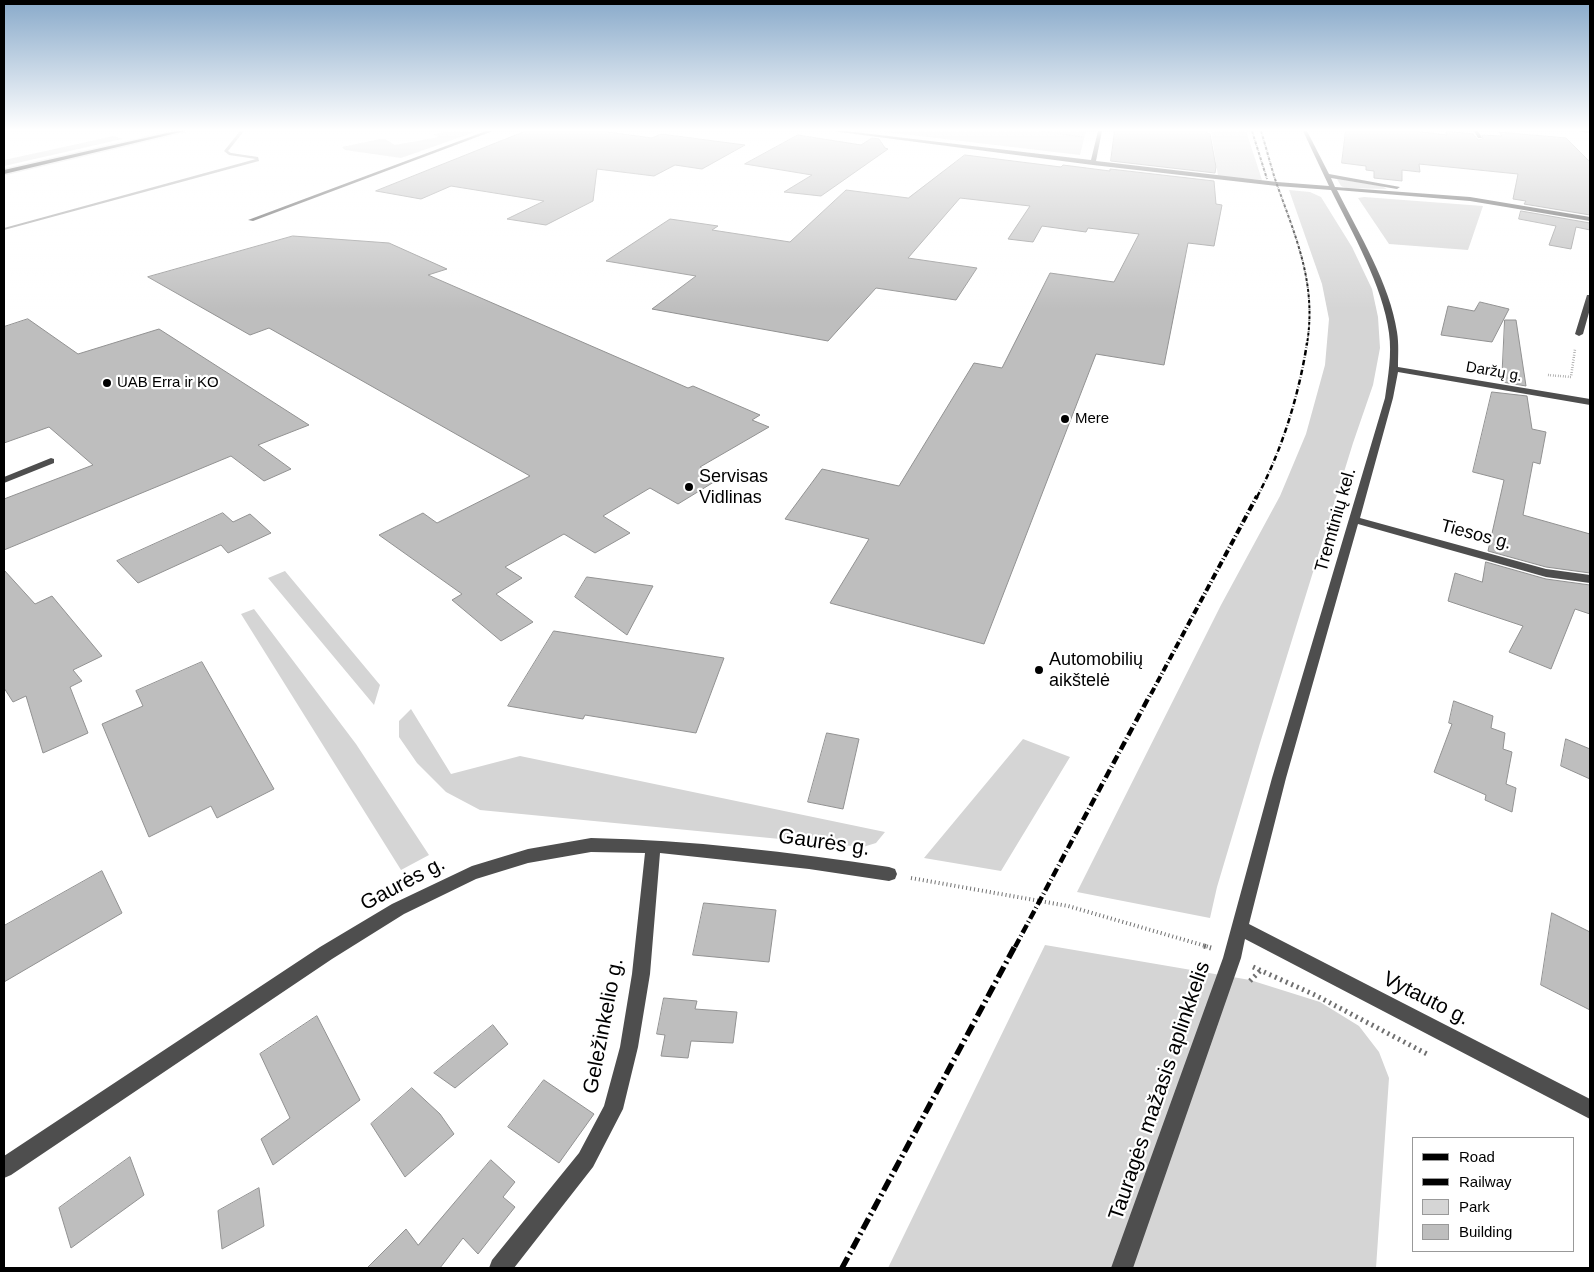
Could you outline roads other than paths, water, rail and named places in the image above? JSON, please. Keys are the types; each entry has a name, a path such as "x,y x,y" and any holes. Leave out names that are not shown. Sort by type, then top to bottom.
{"street":[{"path":"251,220 331,190"},
{"name":"Tremtinių kel.","path":"1240,928 1279,778 1389,398 1394,369 1393,333 1383,294 1360,242 1333,190"},
{"path":"1351,190 1470,199"},
{"path":"1387,193 1391,190"},
{"path":"1419,190 1590,218"},
{"path":"1579,334 1590,297"},
{"name":"Daržų g.","path":"1394,369 1590,402"},
{"path":"4,480 51,461"},
{"name":"Tiesos g.","path":"1354,520 1546,573 1590,580"},
{"name":"Gaurės g.","path":"4,1168 326,953 398,909 472,873 528,856 591,845 653,846 809,862 889,874"},
{"name":"Geležinkelio g.","path":"500,1268 586,1160 613,1109 629,1047 639,983 653,846"},
{"name":"Tauragės mažasis aplinkkelis","path":"1122,1268 1232,958 1240,928"},
{"name":"Vytauto g.","path":"1240,928 1590,1109"}],"waterway":[{"path":"4,229 146,190"}],"railway":[{"path":"1279,190 1297,240 1307,280 1309,300 1307,344"},
{"path":"1257,497 1282,441 1304,363 1307,343"},
{"path":"1151,694 1257,496"},
{"path":"1015,947 1151,693"},
{"path":"842,1268 1015,946"}],"place":[{"name":"UAB Erra ir KO","path":"107,383"},
{"name":"Mere","path":"1065,419"},
{"name":"Servisas Vidlinas","path":"689,487"},
{"name":"Automobilių aikštelė","path":"1039,670"}]}
